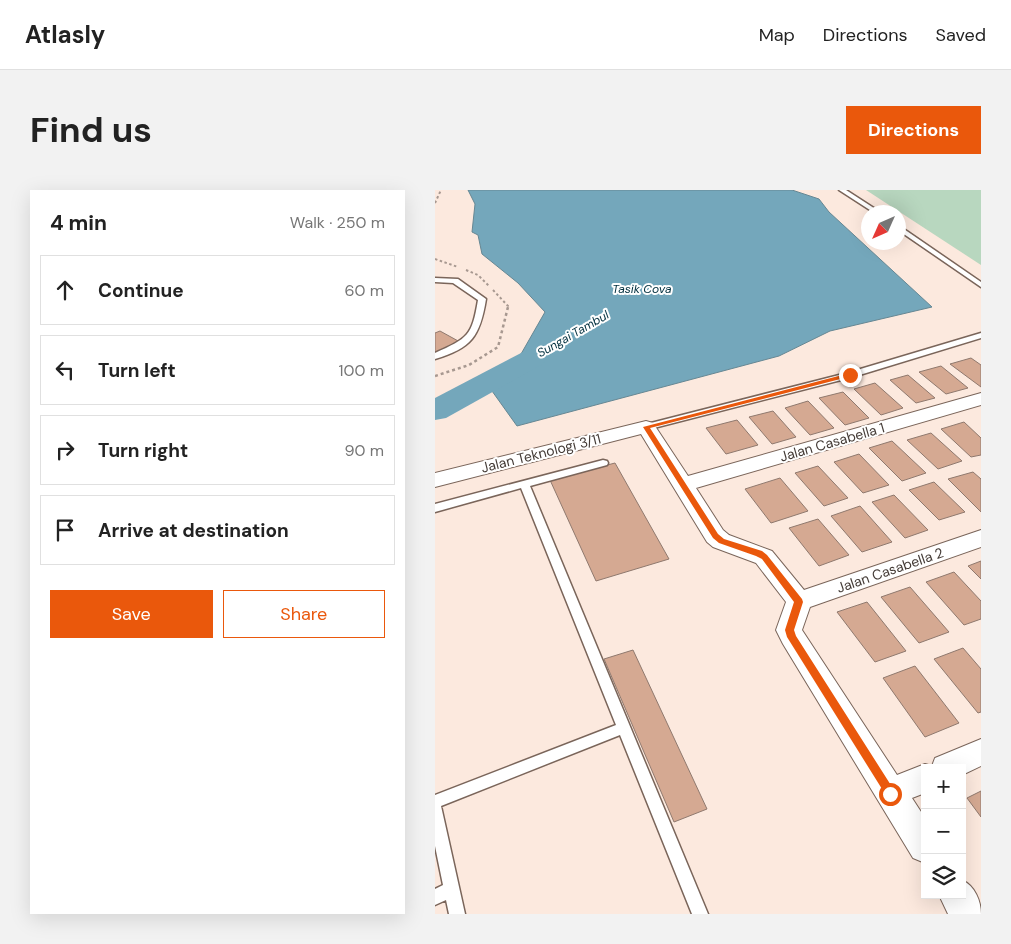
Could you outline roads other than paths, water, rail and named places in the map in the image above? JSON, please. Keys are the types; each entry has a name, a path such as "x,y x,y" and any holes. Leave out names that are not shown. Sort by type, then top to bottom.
{"street":[{"name":"Jalan Casabella 1","path":"683,485 981,399"},
{"name":"Jalan Teknologi 3/11","path":"435,480 646,427"},
{"path":"646,427 715,536 721,541 765,557 799,602 789,630 792,637 921,841"},
{"name":"Jalan Casabella 2","path":"799,602 981,538"},
{"path":"955,764 981,752"},
{"path":"890,794 921,780"},
{"path":"959,899 968,914"}],"lane":[{"path":"842,190 866,205"},
{"path":"906,232 981,285"},
{"path":"435,280 455,281 482,299 479,322 470,340 435,356"},
{"path":"646,427 850,375 981,335"},
{"path":"435,508 603,463"},
{"path":"524,483 699,914"},
{"path":"435,802 623,728"},
{"path":"435,809 457,914"},
{"path":"435,897 452,890"}],"water":[{"name":"Tasik Cova","path":"468,190 792,190 819,199 829,212 861,242 861,250 870,250 932,307 830,331 779,356 517,426 482,377 521,354 545,312 518,283 482,254 478,235 472,232 475,204"}],"waterway":[{"name":"Sungai Tambul","path":"435,411 533,358"}]}
